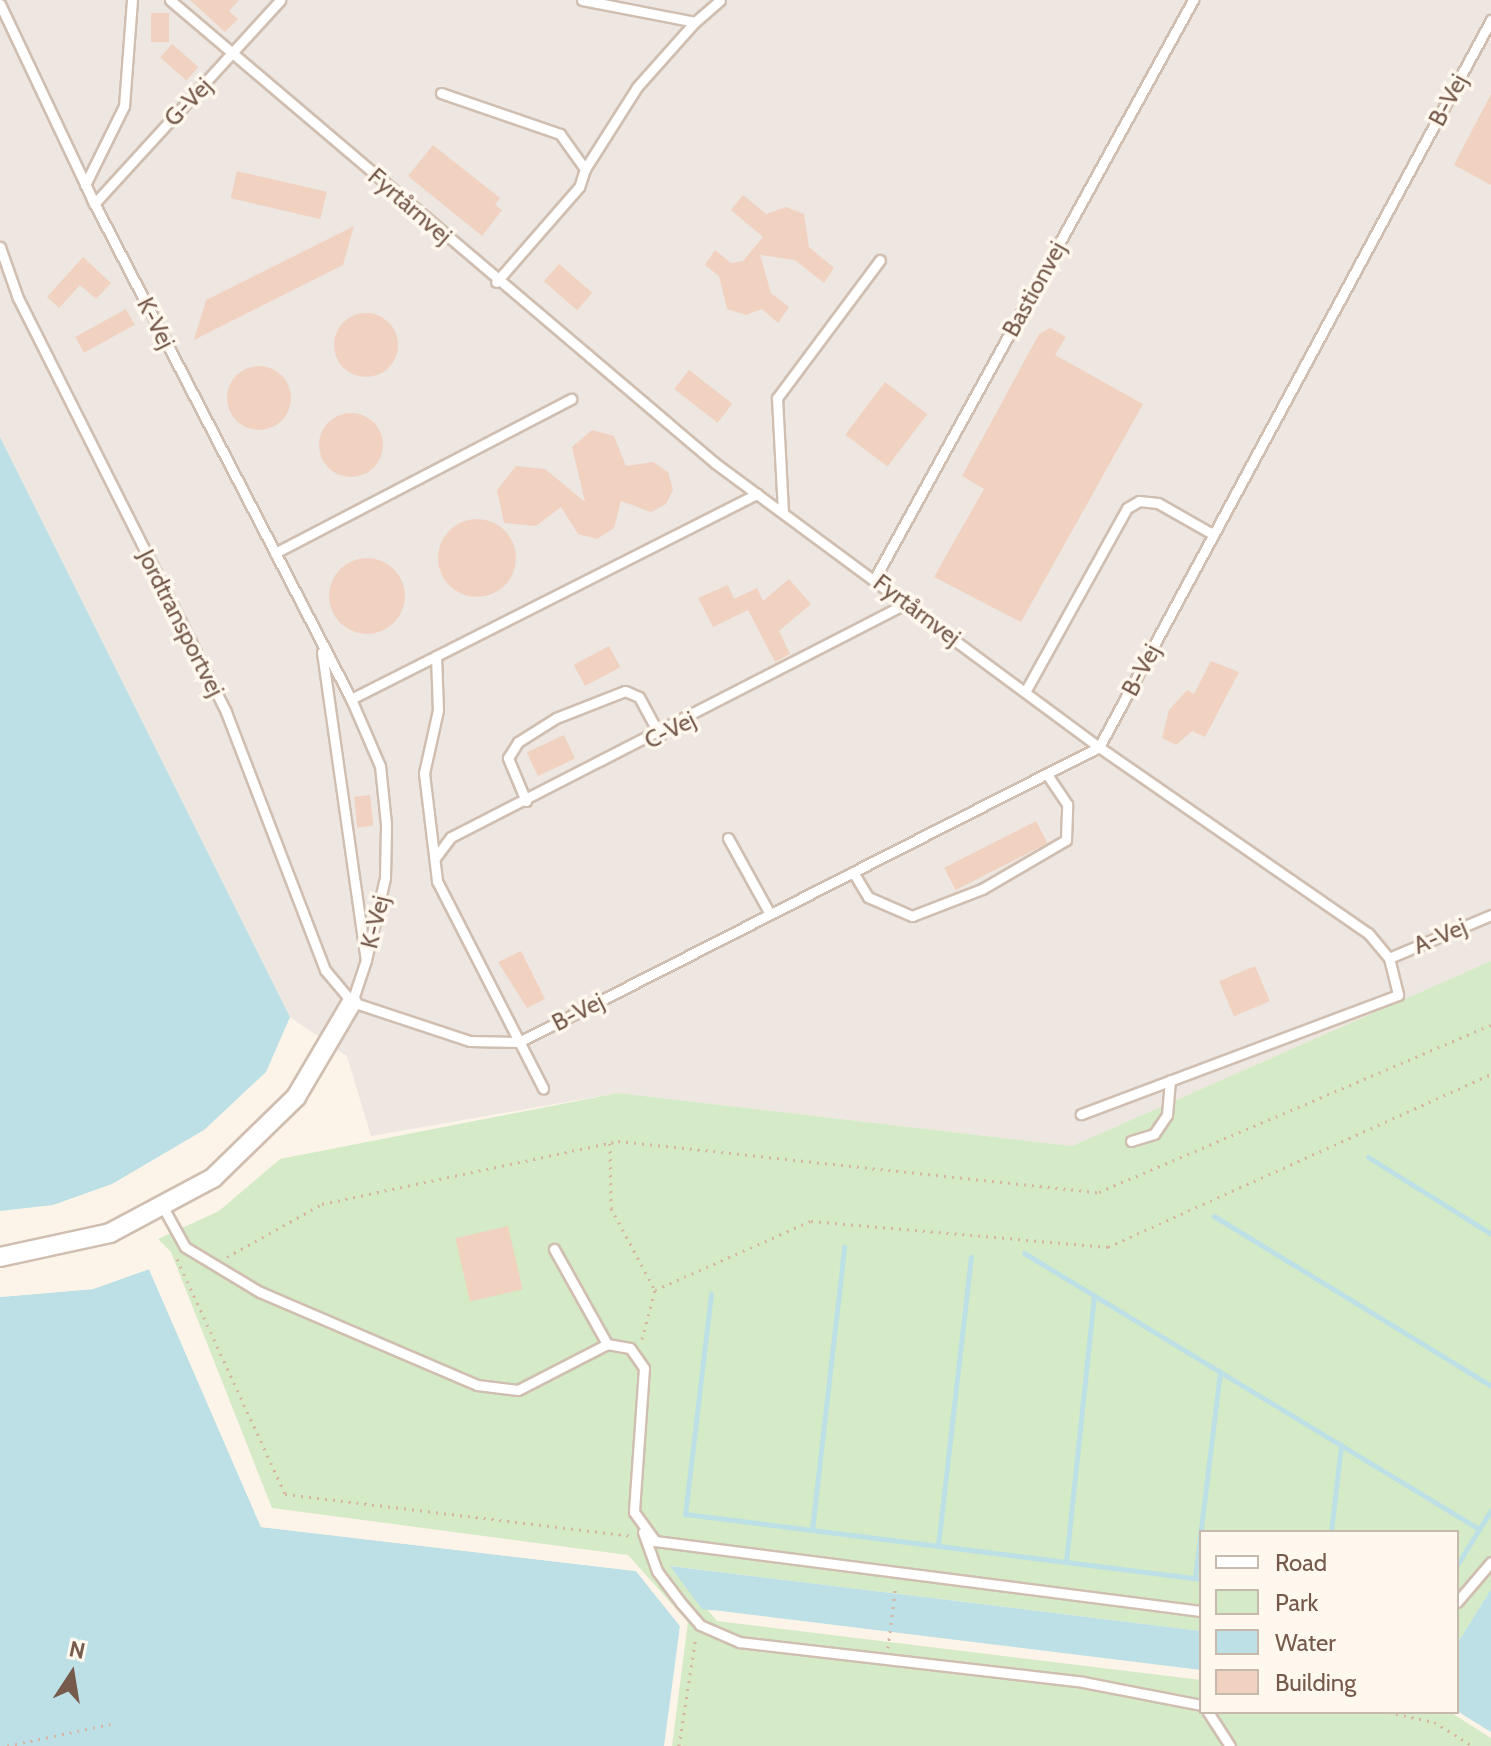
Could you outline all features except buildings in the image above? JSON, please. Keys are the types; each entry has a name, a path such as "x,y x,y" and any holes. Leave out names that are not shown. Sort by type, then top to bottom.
{"street":[{"path":"0,1257 110,1233 164,1209 257,1140 296,1097 352,1002"}],"lane":[{"path":"85,185 115,137 124,106 132,0"},
{"name":"Fyrtårnvej","path":"170,0 496,282 757,494 875,578 1099,747 1368,933 1389,958"},
{"name":"G-Vej","path":"94,204 280,0"},
{"path":"582,0 695,22"},
{"path":"496,282 579,187 585,169 646,75 720,0"},
{"name":"Bastionvej","path":"875,578 1193,0"},
{"name":"K-Vej","path":"0,4 94,204 351,699 380,766 386,824 385,878 366,960 352,1002"},
{"name":"B-Vej","path":"519,1042 1099,747 1487,39 1491,20"},
{"path":"441,93 550,129 577,149 585,169"},
{"name":"Jordtransportvej","path":"0,247 18,298 226,712 325,970 352,1002"},
{"path":"783,512 777,398 880,260"},
{"path":"275,553 571,399"},
{"path":"351,699 757,494"},
{"path":"1025,692 1127,508 1139,501 1158,503 1214,535"},
{"name":"C-Vej","path":"435,858 451,837 660,736 907,603"},
{"name":"K-Vej","path":"319,638 366,960"},
{"path":"436,656 438,710 424,759 437,881 543,1088"},
{"path":"526,801 508,758 518,742 556,718 625,691 639,697 660,736"},
{"path":"853,872 868,897 912,916 982,889 1066,840 1067,804 1047,774"},
{"path":"728,838 770,914"},
{"name":"A-Vej","path":"1389,958 1491,915"},
{"path":"1081,1114 1398,995 1389,958"},
{"path":"352,1002 470,1041 519,1042"},
{"path":"1131,1141 1154,1134 1167,1115 1170,1080"},
{"path":"164,1209 185,1247 260,1292 497,1390 540,1382 607,1344 621,1342 637,1354 644,1388 634,1512 657,1571 700,1625 739,1642 1156,1692 1199,1704"},
{"path":"554,1249 607,1344"},
{"path":"643,1532 678,1548 1199,1611"},
{"path":"1459,1600 1491,1562"},
{"path":"1209,1714 1230,1746"}],"path":[{"path":"213,1265 322,1204 610,1143 1099,1192 1491,1025"},
{"path":"655,1290 811,1221 888,1224 1108,1247 1491,1074"},
{"path":"610,1143 611,1208 655,1290 637,1354"},
{"path":"172,1250 285,1494 643,1532"},
{"path":"889,1643 895,1592"},
{"path":"679,1746 700,1625"},
{"path":"1397,1714 1434,1722 1473,1746"},
{"path":"7,1746 115,1723"}],"shaded area":[{"path":"0,0 1491,0 1491,961 1072,1146 618,1093 371,1136 347,1056 290,1017 0,437"}],"green space":[{"path":"1491,961 1491,1589 1459,1641 1459,1530 1199,1530 1199,1631 671,1566 717,1621 1199,1680 1199,1714 1453,1714 1491,1738 1491,1746 672,1746 688,1622 628,1555 272,1508 171,1252 158,1239 219,1211 280,1159 618,1093 1072,1146"}],"water":[{"path":"0,437 290,1017 266,1072 204,1130 112,1184 53,1205 0,1211"},
{"path":"149,1269 261,1527 636,1571 680,1626 664,1746 0,1746 0,1297 93,1289"},
{"path":"670,1566 1199,1631 1199,1673 702,1609"},
{"path":"1491,1589 1491,1732 1459,1712 1459,1641"}],"pier":[{"path":"152,1266 264,1523 637,1568 684,1625 668,1746 680,1626 636,1571 261,1527 149,1269 93,1289 0,1297 92,1285"},
{"path":"713,1610 1199,1670 1199,1674 713,1614"}],"waterway":[{"path":"1368,1157 1491,1234"},
{"path":"1214,1216 1491,1386"},
{"path":"812,1530 844,1247"},
{"path":"1024,1253 1479,1529"},
{"path":"938,1546 971,1257"},
{"path":"711,1294 685,1514 1199,1579"},
{"path":"1066,1562 1094,1295"},
{"path":"1201,1530 1220,1372"},
{"path":"1331,1530 1341,1445"},
{"path":"1459,1562 1491,1510"},
{"path":"1195,1578 1199,1545"}]}
